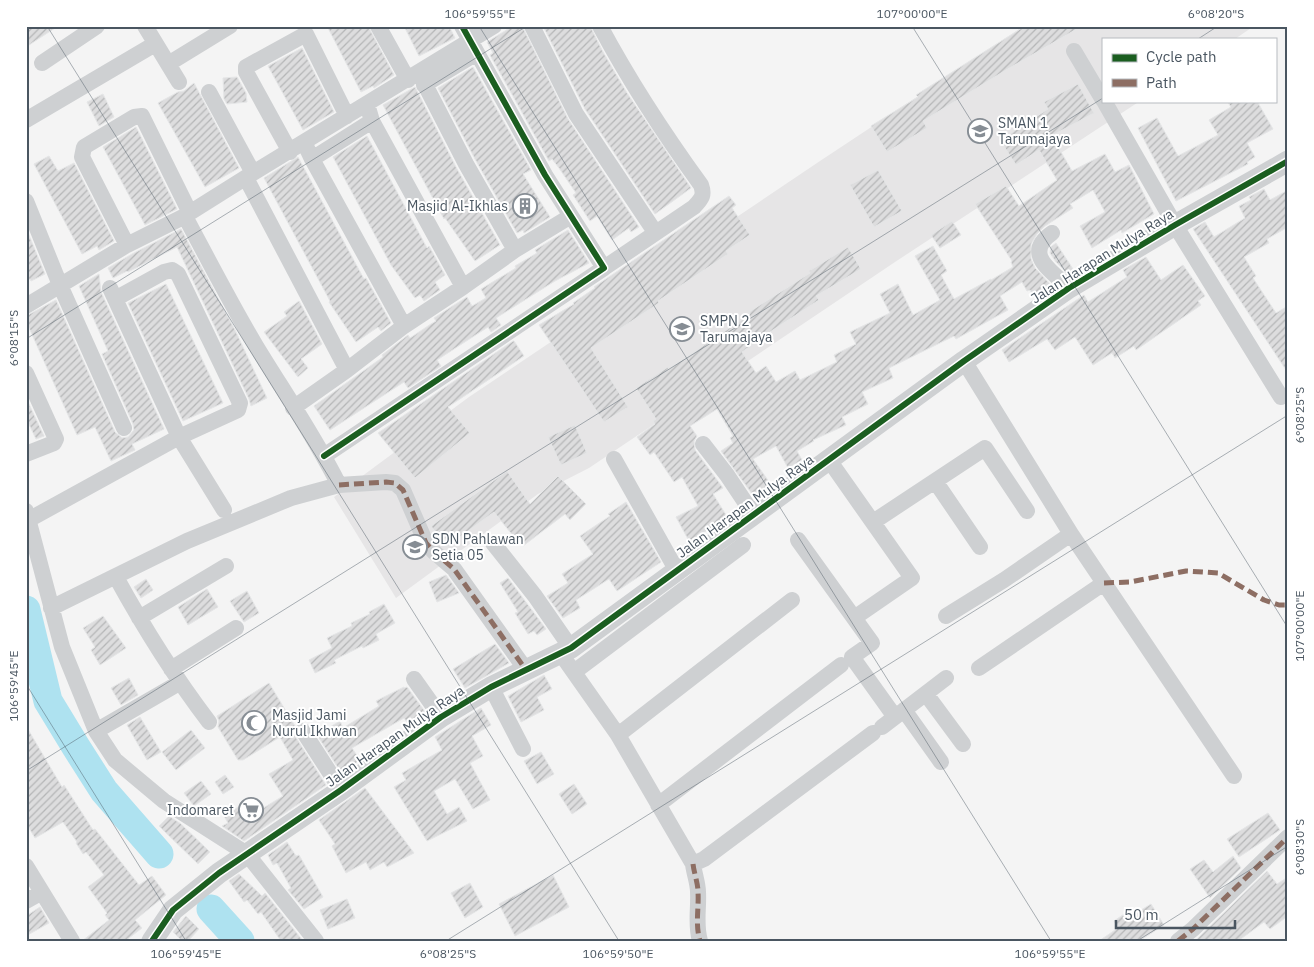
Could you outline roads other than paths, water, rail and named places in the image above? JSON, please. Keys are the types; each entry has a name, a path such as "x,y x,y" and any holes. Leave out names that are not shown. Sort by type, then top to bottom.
{"street":[{"path":"42,63 97,26"},
{"path":"145,26 179,82"},
{"path":"168,64 230,26"},
{"path":"378,26 417,79 515,250"},
{"path":"26,306 127,245 187,215 249,175 367,104 417,79 470,40 494,26"},
{"path":"532,26 576,114 655,232"},
{"path":"324,456 694,207 702,198 704,192 701,185 633,86 600,26"},
{"path":"290,152 246,72 246,67 306,34 347,116"},
{"path":"470,40 530,150 604,268"},
{"path":"26,120 155,44"},
{"path":"1074,51 1102,98"},
{"path":"209,92 347,370"},
{"path":"1104,102 1175,224 1281,397"},
{"path":"367,104 372,120 463,287"},
{"path":"127,245 82,157 84,147 134,117 142,116 187,215 188,222 247,332 324,456 339,485"},
{"path":"312,159 372,120"},
{"path":"304,142 404,326"},
{"name":"Jalan Harapan Mulya Raya","path":"160,937 174,910 219,873 341,790 441,717 491,687 566,651 964,361 1069,288 1175,224 1288,161"},
{"path":"26,201 60,285 124,428"},
{"path":"293,408 347,370 404,326 515,250 570,216"},
{"path":"1052,234 1043,240 1038,248 1040,260 1069,288"},
{"path":"224,510 179,437 112,293 172,270 178,274 240,403 238,410 179,437 28,515 62,647 96,731 115,760 164,801 247,854 316,941"},
{"path":"964,361 1071,534 1234,776"},
{"path":"26,373 56,438 54,443 26,454"},
{"path":"703,444 754,514"},
{"path":"873,522 985,448 1027,511"},
{"path":"614,460 677,571"},
{"path":"829,460 912,578 854,618"},
{"path":"935,481 980,547"},
{"path":"51,608 219,527 291,498 339,485 395,483 402,490 426,543 454,569 526,670"},
{"path":"946,616 1004,580 1071,534"},
{"path":"798,540 872,643 852,657 888,722 941,762"},
{"path":"493,543 535,596 566,651 574,672 618,735 693,864 698,892 696,910 700,941"},
{"path":"574,672 743,545"},
{"path":"138,618 226,566"},
{"path":"116,577 138,618 175,676 209,722"},
{"path":"979,668 1104,583"},
{"path":"618,735 792,600"},
{"path":"96,731 175,676 236,628"},
{"path":"658,805 841,665"},
{"path":"693,864 704,860 946,678"},
{"path":"414,679 441,717"},
{"path":"491,687 523,749"},
{"path":"926,694 964,744"},
{"path":"303,731 341,790"},
{"path":"1178,941 1193,929 1288,837"},
{"path":"26,866 72,941"},
{"path":"26,901 42,892"}],"waterway":[{"path":"26,610 48,701 104,791 159,854"},
{"path":"211,909 240,941"}],"place":[{"name":"SMAN 1 Tarumajaya","path":"980,131"},
{"name":"Masjid Al-Ikhlas","path":"525,206"},
{"name":"SMPN 2 Tarumajaya","path":"682,329"},
{"name":"SDN Pahlawan Setia 05","path":"415,547"},
{"name":"Masjid Jami Nurul Ikhwan","path":"254,723"},
{"name":"Indomaret","path":"251,810"}]}
